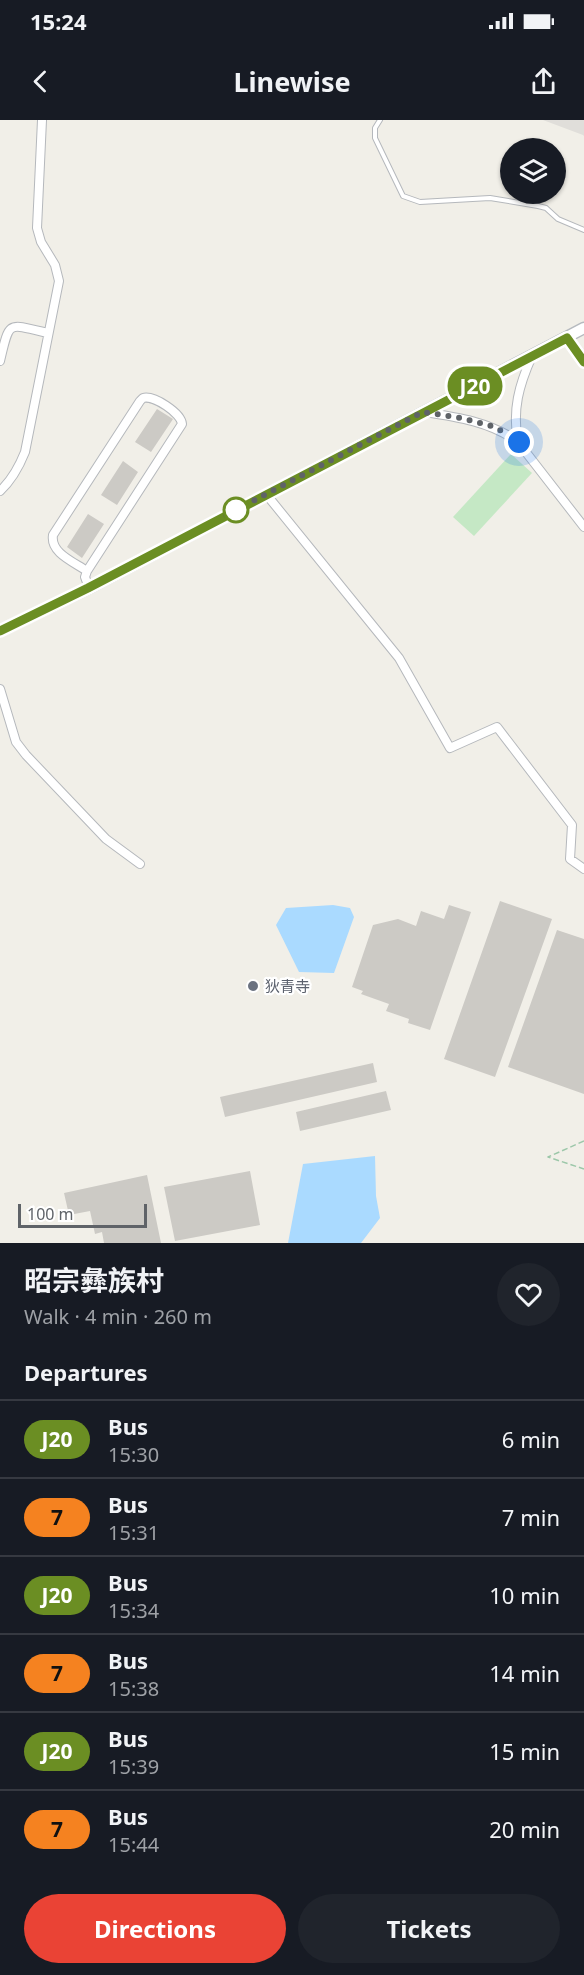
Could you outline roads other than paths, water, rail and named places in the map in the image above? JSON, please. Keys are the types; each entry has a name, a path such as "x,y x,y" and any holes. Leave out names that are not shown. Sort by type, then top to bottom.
{"street":[{"path":"0,490 7,485 25,452 58,281 55,266 41,242 37,228 42,120"},
{"path":"0,362 6,333 10,328 16,326 48,333"},
{"path":"0,631 88,588 584,328"},
{"path":"567,338 584,362"},
{"path":"519,442 515,426 517,396 532,356"},
{"path":"87,571 60,553 54,547 52,539 140,401 151,397 179,415 182,424 87,571 85,577 88,588"},
{"path":"423,412 491,426 519,442 584,527"},
{"path":"266,494 399,658 450,747 497,728 572,825 570,859 584,869"},
{"path":"0,689 16,741 26,755 106,839 140,864"}],"lane":[{"path":"380,120 375,128 375,138 403,196 420,202 490,198 538,206 546,208 558,219 584,230"}],"water":[{"path":"333,905 350,908 354,917 334,973 299,972 276,925 286,908"},
{"path":"375,1156 376,1196 380,1218 361,1243 288,1243 303,1164"}],"place":[{"name":"狄青寺","path":"253,986"}]}
